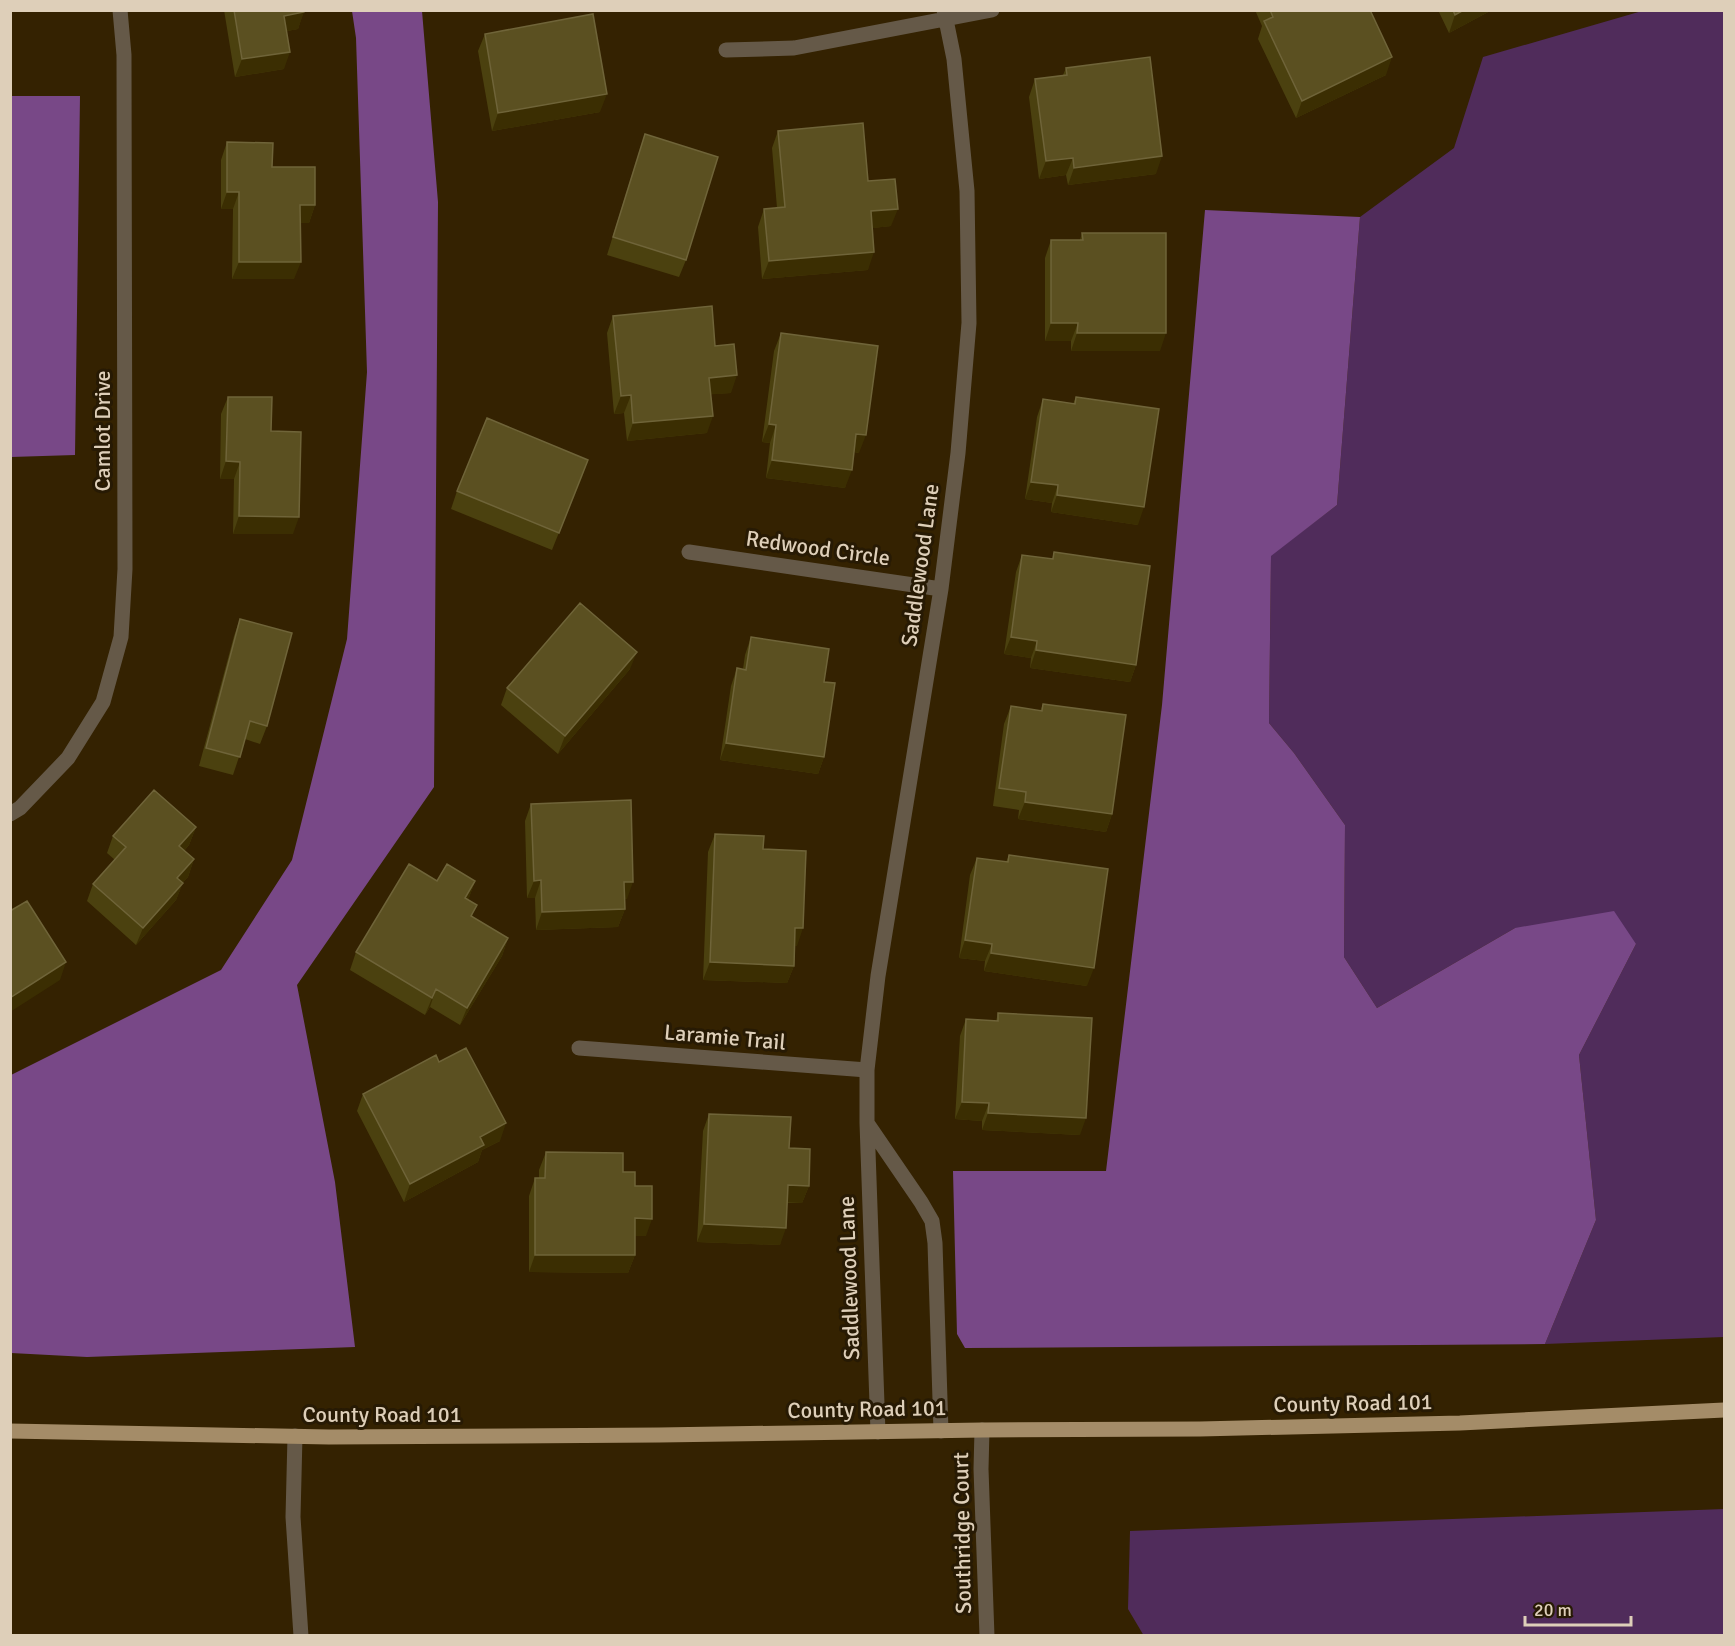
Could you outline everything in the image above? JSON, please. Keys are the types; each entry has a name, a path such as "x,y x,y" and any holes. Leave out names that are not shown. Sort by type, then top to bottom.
{"main road":[{"name":"County Road 101","path":"10,1431 295,1437 1200,1429 1460,1423 1725,1410"}],"street":[{"name":"Camlot Drive","path":"10,814 28,800 74,749 103,702 121,637 126,569 124,55 120,10"},
{"path":"726,50 794,48 945,15 992,10"},
{"name":"Saddlewood Lane","path":"878,1432 867,1071 878,976 940,589 958,453 969,323 967,191 954,59 945,15"},
{"name":"Redwood Circle","path":"689,552 940,589"},
{"name":"Laramie Trail","path":"579,1048 867,1071"},
{"path":"867,1123 932,1221 935,1243 941,1431"},
{"name":"Southridge Court","path":"982,1430 981,1469 987,1635"},
{"path":"295,1437 293,1517 301,1635"}],"shaded area":[{"path":"352,11 422,11 438,202 434,787 297,985 335,1182 355,1347 87,1357 11,1353 11,1075 221,970 292,860 347,639 367,372 356,38"},
{"path":"1642,11 1724,11 1724,1337 1545,1344 1596,1220 1579,1055 1636,944 1515,928 1377,1008 1344,957 1345,825 1294,753 1269,723 1271,555 1337,505 1360,217 1454,148 1483,57"},
{"path":"10,96 80,96 75,455 11,457"},
{"path":"1205,210 1360,217 1337,505 1271,556 1269,723 1294,753 1345,825 1344,957 1377,1008 1515,928 1614,911 1636,944 1579,1055 1596,1220 1545,1344 965,1348 957,1334 953,1171 1106,1171 1162,705"},
{"path":"1724,1509 1724,1635 1144,1636 1128,1609 1130,1531"}],"building":[{"path":"234,10 304,10 304,12 284,16 290,52 242,59"},
{"path":"1270,10 1370,10 1392,57 1302,101 1264,21 1273,17"},
{"path":"1453,10 1464,10 1455,15"},
{"path":"593,14 607,94 498,113 485,34"},
{"path":"1150,57 1162,156 1074,168 1073,158 1046,161 1035,79 1067,75 1066,68"},
{"path":"863,123 868,181 895,179 898,209 871,211 874,252 769,261 764,209 785,207 778,131"},
{"path":"645,134 718,157 686,260 613,237"},
{"path":"227,142 273,143 272,167 315,167 315,205 300,205 301,262 239,262 239,192 227,192"},
{"path":"1082,233 1166,233 1166,333 1077,333 1078,323 1051,323 1051,240 1083,240"},
{"path":"712,306 715,346 734,344 737,375 709,378 713,416 633,423 631,395 621,396 613,316"},
{"path":"781,333 878,346 866,435 856,434 852,470 772,460 776,425 769,424"},
{"path":"228,397 272,397 271,431 301,432 299,517 239,516 240,462 226,461"},
{"path":"1076,397 1159,409 1144,507 1057,495 1058,485 1031,482 1043,399 1075,404"},
{"path":"487,418 588,460 559,533 457,491"},
{"path":"1054,552 1150,566 1136,665 1036,650 1037,641 1011,637 1022,555 1053,559"},
{"path":"580,603 637,652 565,736 507,688"},
{"path":"240,619 292,633 267,726 250,721 240,757 206,748"},
{"path":"751,637 829,649 824,682 835,683 824,757 726,743 737,668 746,670"},
{"path":"1043,704 1126,715 1112,814 1025,802 1026,792 999,788 1011,706 1042,711"},
{"path":"154,790 196,827 179,846 194,859 177,878 183,883 143,928 93,884 126,847 113,836"},
{"path":"631,800 633,882 624,882 625,909 542,912 541,880 534,881 531,804"},
{"path":"715,834 764,836 763,849 806,851 803,928 795,928 794,966 710,962"},
{"path":"1009,855 1108,869 1094,968 991,953 992,944 965,940 977,858 1008,862"},
{"path":"409,864 437,881 447,864 475,881 465,898 477,905 471,916 508,938 467,1008 436,989 432,998 356,952"},
{"path":"27,901 66,962 10,998 10,911"},
{"path":"998,1013 1092,1018 1086,1118 988,1113 989,1103 962,1102 966,1019 998,1021"},
{"path":"466,1048 506,1123 480,1137 484,1145 410,1184 363,1094 436,1055 439,1062"},
{"path":"709,1114 791,1117 789,1148 810,1149 809,1186 788,1185 786,1228 704,1224"},
{"path":"546,1152 623,1153 623,1172 635,1172 635,1186 652,1186 652,1219 635,1218 635,1255 535,1255 535,1178 545,1178"}]}
